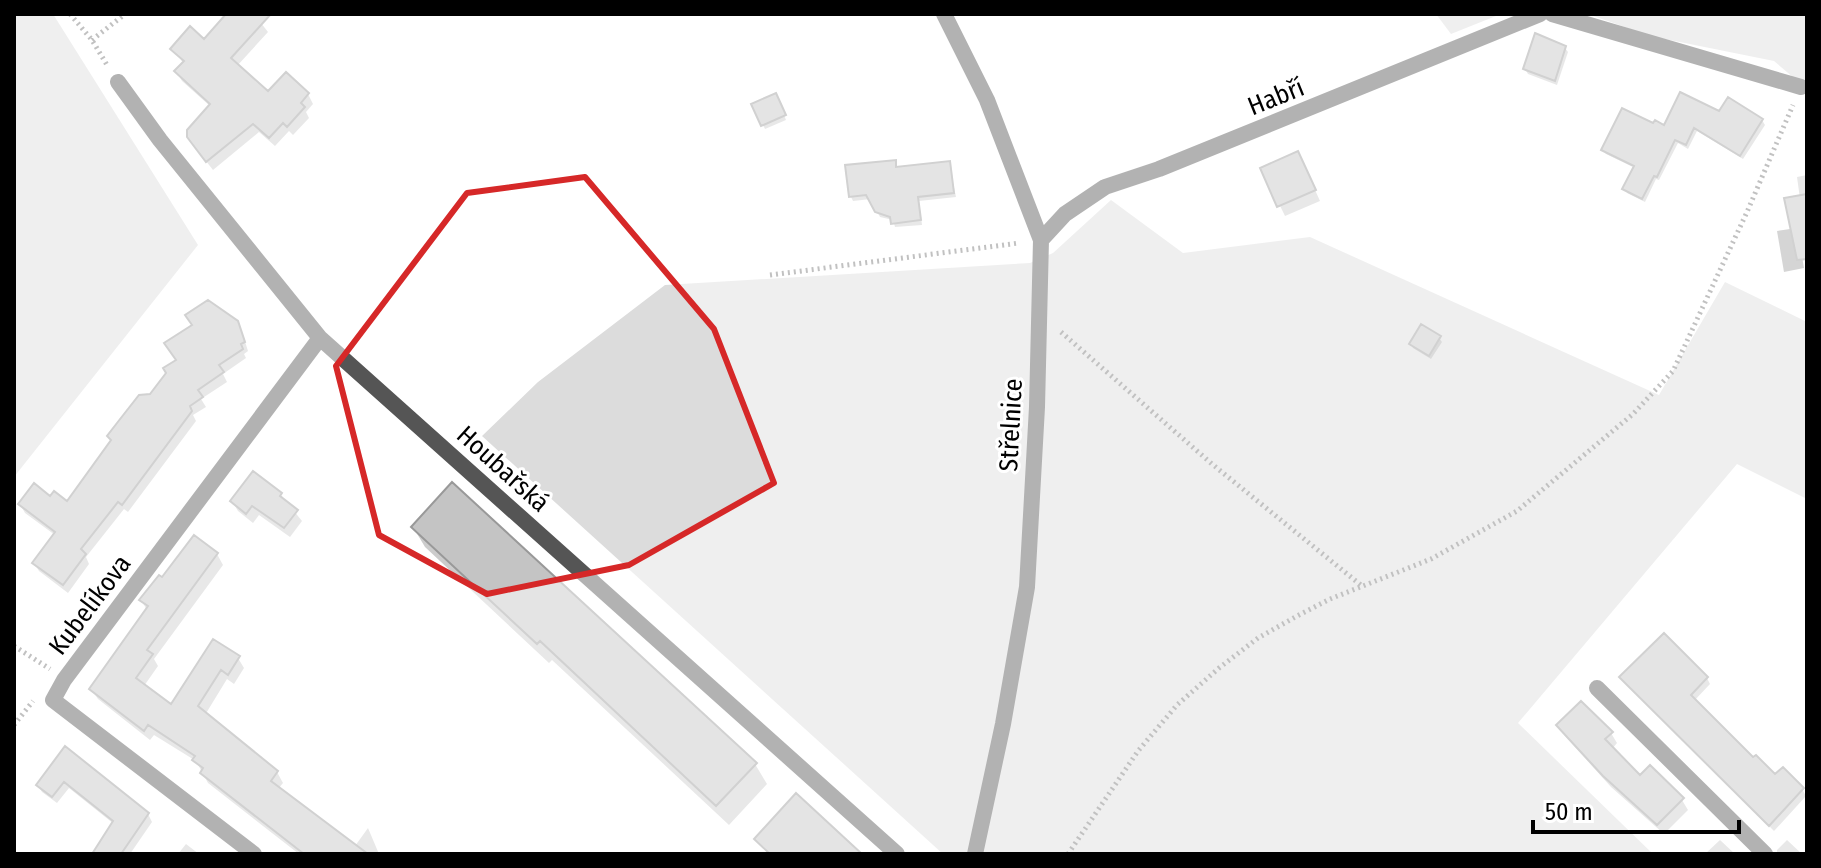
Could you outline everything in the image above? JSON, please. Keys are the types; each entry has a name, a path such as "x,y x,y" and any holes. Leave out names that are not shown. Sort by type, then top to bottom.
{"street":[{"name":"Střelnice","path":"944,14 987,100 1041,240 1027,587 1003,724 975,854"},
{"name":"Habří","path":"1041,240 1065,214 1105,187 1174,163 1540,14"},
{"path":"1552,14 1801,87"},
{"name":"Houbařská","path":"118,82 160,140 320,338 897,854"},
{"name":"Kubelíkova","path":"254,854 53,700 64,680 320,338"},
{"path":"1597,688 1765,854"}],"path":[{"path":"70,14 92,40 118,82"},
{"path":"92,40 125,14"},
{"path":"1068,854 1138,751 1177,705 1219,668 1258,638 1330,599 1431,559 1517,511 1633,414 1673,371 1801,87"},
{"path":"770,275 1041,240"},
{"path":"1039,313 1212,464 1363,586"},
{"path":"14,646 52,670"}],"highlighted area":[{"path":"585,177 714,329 774,483 629,565 487,594 379,535 336,366 467,193"}],"shaded area":[{"path":"14,14 53,14 198,245 14,477"},
{"path":"1436,14 1501,14 1451,34"},
{"path":"1588,14 1807,14 1807,89 1774,61 1650,36"},
{"path":"1111,200 1183,253 1310,237 1659,395 1725,282 1807,322 1807,499 1737,464 1518,723 1653,854 943,854 482,436 538,382 665,285 1030,263 1053,253"},
{"path":"1797,228 1804,268 1784,272 1777,231"}],"building":[{"path":"226,14 271,14 231,58 268,91 286,72 309,93 301,103 305,107 287,127 283,123 269,138 253,124 206,162 187,137 187,130 210,104 174,71 184,61 170,49 190,26 204,39"},
{"path":"1535,33 1566,46 1555,81 1523,69"},
{"path":"1680,92 1719,111 1728,97 1763,119 1740,156 1694,128 1686,145 1675,140 1642,199 1622,189 1634,166 1601,150 1622,108 1664,125"},
{"path":"776,93 786,115 761,126 751,104"},
{"path":"1298,151 1316,190 1277,207 1260,168"},
{"path":"896,160 896,167 950,161 954,193 918,197 921,220 891,224 890,217 875,212 866,195 849,197 845,165"},
{"path":"1807,194 1807,259 1797,260 1784,198"},
{"path":"208,300 238,321 245,342 241,344 243,349 219,365 224,372 198,390 203,397 190,406 192,411 122,505 118,502 81,549 86,554 63,585 32,563 55,532 18,504 34,483 50,496 54,491 67,501 111,440 107,436 117,423 139,395 150,394 166,373 163,368 176,360 164,343 192,325 185,315"},
{"path":"1421,324 1441,336 1429,356 1409,344"},
{"path":"253,471 298,510 284,528 252,506 246,514 230,501"},
{"path":"452,482 757,763 716,806 540,641 537,644 411,527"},
{"path":"194,535 218,553 147,650 153,654 136,678 171,704 213,639 240,656 228,675 221,670 198,706 278,771 271,781 368,854 304,854 200,773 203,768 192,760 195,756 148,725 144,731 89,689 148,606 139,600 159,575 162,577"},
{"path":"1664,633 1708,677 1691,695 1753,757 1756,755 1775,774 1783,767 1804,788 1769,826 1619,677"},
{"path":"1581,701 1613,732 1605,739 1640,775 1650,765 1684,798 1657,825 1603,776 1556,725"},
{"path":"65,746 149,813 121,854 92,854 113,821 64,782 52,797 36,785"},
{"path":"796,793 862,854 770,854 754,839"}]}
